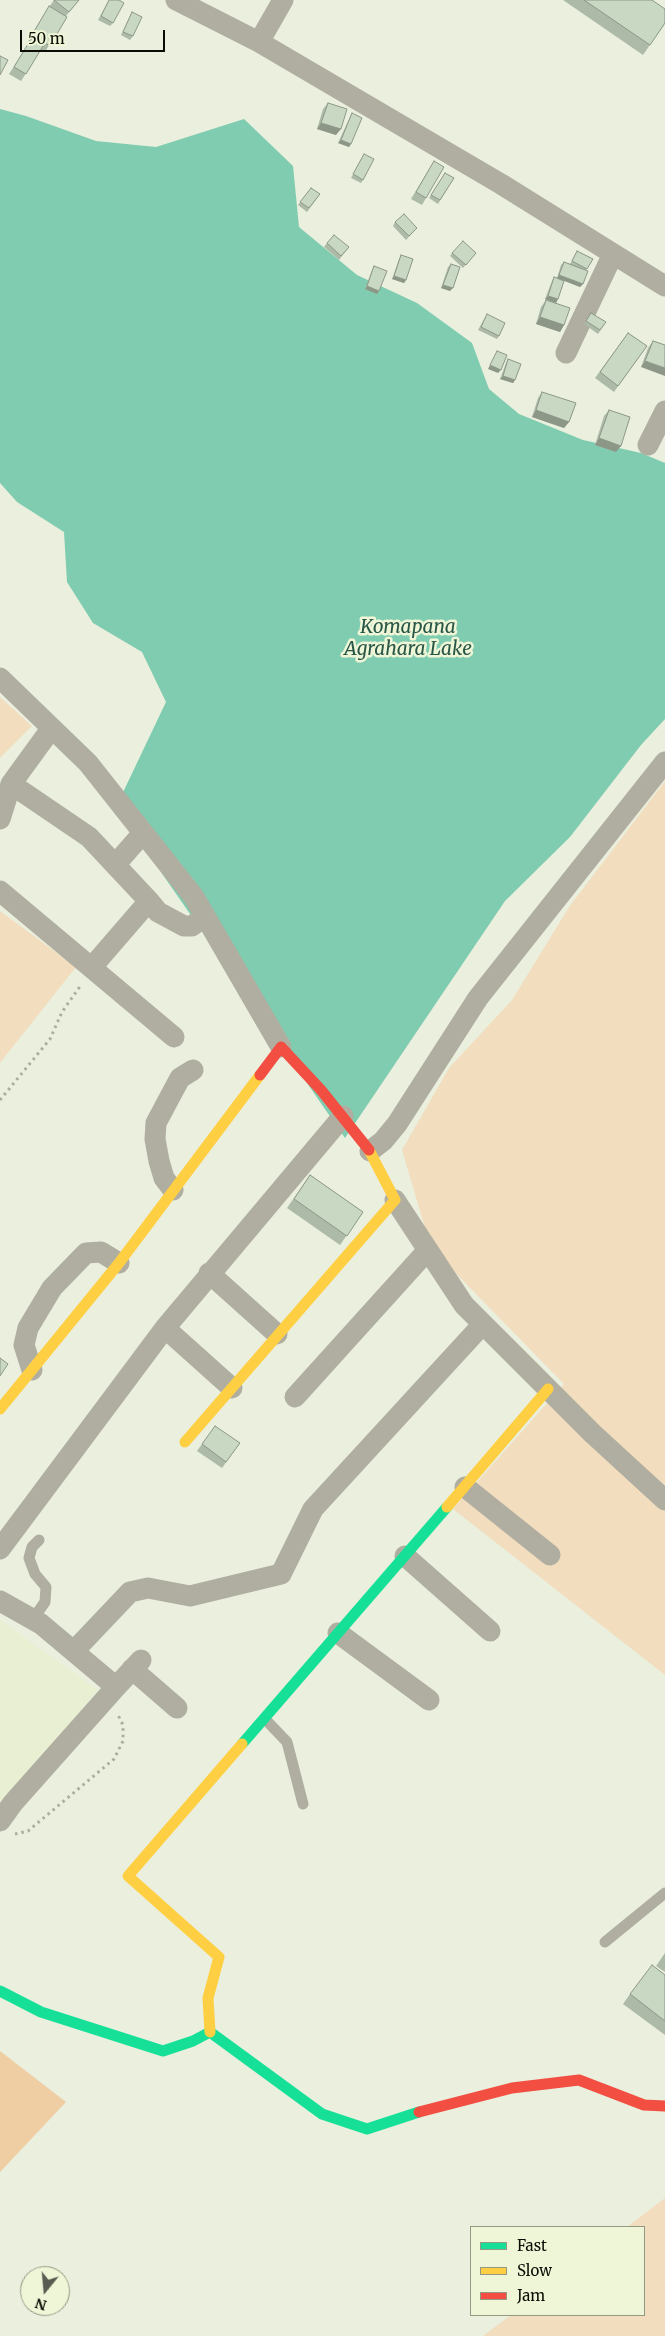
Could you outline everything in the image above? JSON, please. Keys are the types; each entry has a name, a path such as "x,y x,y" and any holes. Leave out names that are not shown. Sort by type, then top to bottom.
{"street":[{"path":"176,0 259,42 501,184 665,286"},
{"path":"259,42 283,0"},
{"path":"566,353 613,254"},
{"path":"648,445 665,411"},
{"path":"0,678 88,763 194,897 281,1046 343,1116 370,1151 395,1200 427,1251 464,1304 548,1389 665,1500"},
{"path":"0,819 12,784 51,729"},
{"path":"370,1151 383,1141 397,1124 478,998 665,762"},
{"path":"12,784 89,836 158,912 184,926 192,926 205,916"},
{"path":"115,865 143,833"},
{"path":"0,891 174,1037"},
{"path":"92,967 149,901"},
{"path":"0,1409 119,1263 281,1046"},
{"path":"173,1190 164,1178 159,1161 154,1139 156,1123 180,1078 193,1070"},
{"path":"0,1549 208,1273 343,1116"},
{"path":"185,1442 395,1200"},
{"path":"295,1397 427,1251"},
{"path":"32,1370 24,1346 28,1328 52,1288 86,1253 101,1252 119,1263"},
{"path":"208,1273 277,1334"},
{"path":"74,1651 130,1592 148,1588 190,1596 282,1574 313,1509 483,1324"},
{"path":"165,1328 232,1388"},
{"path":"210,2032 208,1998 219,1957 128,1876 548,1389"},
{"path":"465,1486 550,1555"},
{"path":"405,1556 490,1631"},
{"path":"0,1601 33,1619 74,1651 113,1691"},
{"path":"338,1633 430,1700"},
{"path":"4,1828 13,1803 136,1665 176,1708"},
{"path":"0,1991 41,2012 163,2051 193,2041 210,2032"},
{"path":"210,2032 322,2114 367,2129 406,2115 512,2088 579,2080 644,2105 665,2106"}],"lane":[{"path":"33,1619 44,1602 46,1587 35,1574 29,1558 32,1547 39,1540"},
{"path":"265,1719 287,1742 303,1804"},
{"path":"605,1942 665,1893"}],"path":[{"path":"0,1100 50,1039 62,1012 92,967"},
{"path":"4,1828 28,1830 114,1759 122,1740 123,1725 113,1691"}],"shaded area":[{"path":"0,697 32,726 0,758"},
{"path":"665,781 665,1675 453,1509 564,1384 431,1248 402,1150 449,1068 512,1000 569,907"},
{"path":"0,911 76,967 0,1063"},
{"path":"0,1620 98,1690 0,1806"},
{"path":"0,2051 66,2102 0,2172"},
{"path":"665,2198 665,2336 483,2336 510,2316 645,2316 645,2226 628,2226"}],"water":[{"name":"Komapana Agrahara Lake","path":"0,109 26,116 96,141 156,147 244,119 293,166 299,227 357,275 417,303 472,343 489,389 519,414 583,440 641,453 665,463 665,719 641,745 570,837 505,901 345,1138 116,807 166,702 142,652 93,623 67,582 64,532 17,502 0,483"}],"building":[{"path":"54,0 79,0 69,12"},
{"path":"109,0 119,0 124,3 113,23 101,16"},
{"path":"584,0 652,0 665,9 665,23 650,45"},
{"path":"49,6 67,17 50,46 32,35"},
{"path":"132,12 142,17 133,36 123,32"},
{"path":"31,39 43,46 26,74 14,67"},
{"path":"0,56 8,60 0,75"},
{"path":"328,103 347,109 341,129 321,123"},
{"path":"352,113 362,118 351,144 341,140"},
{"path":"364,154 374,159 363,180 353,174"},
{"path":"434,161 444,167 426,198 416,192"},
{"path":"445,173 454,178 440,200 431,195"},
{"path":"311,188 320,194 309,208 300,202"},
{"path":"404,214 417,228 409,236 395,222"},
{"path":"334,235 349,247 341,256 327,243"},
{"path":"463,241 476,253 466,265 452,253"},
{"path":"577,251 593,259 587,269 572,261"},
{"path":"401,255 413,259 406,280 394,276"},
{"path":"564,262 588,271 583,284 559,275"},
{"path":"451,264 460,267 453,288 443,285"},
{"path":"374,266 387,271 379,291 367,286"},
{"path":"554,277 564,281 558,299 548,296"},
{"path":"546,300 570,308 564,325 540,317"},
{"path":"591,313 606,322 600,330 586,321"},
{"path":"487,314 505,323 499,336 481,327"},
{"path":"628,333 647,346 618,386 600,372"},
{"path":"653,341 665,345 665,368 645,361"},
{"path":"497,351 507,355 501,370 490,365"},
{"path":"508,359 521,364 515,380 503,376"},
{"path":"542,392 576,403 569,422 536,410"},
{"path":"609,410 630,417 621,446 599,438"},
{"path":"310,1175 363,1212 347,1236 294,1199"},
{"path":"0,1358 8,1364 0,1376"},
{"path":"215,1426 240,1443 226,1462 202,1444"},
{"path":"652,1965 665,1975 665,2021 630,1994"}],"traffic: fast":[{"path":"242,1744 447,1507"},
{"path":"0,1991 41,2012 163,2051 193,2041 210,2032 322,2114 367,2129 419,2112"}],"traffic: slow":[{"path":"0,1409 119,1263 260,1075"},
{"path":"185,1442 395,1200 369,1150"},
{"path":"447,1507 548,1389"},
{"path":"210,2032 208,1998 219,1957 128,1876 242,1744"}],"traffic: jam":[{"path":"260,1075 281,1047 321,1090 369,1150"},
{"path":"419,2112 512,2088 579,2080 644,2105 665,2106"}]}
